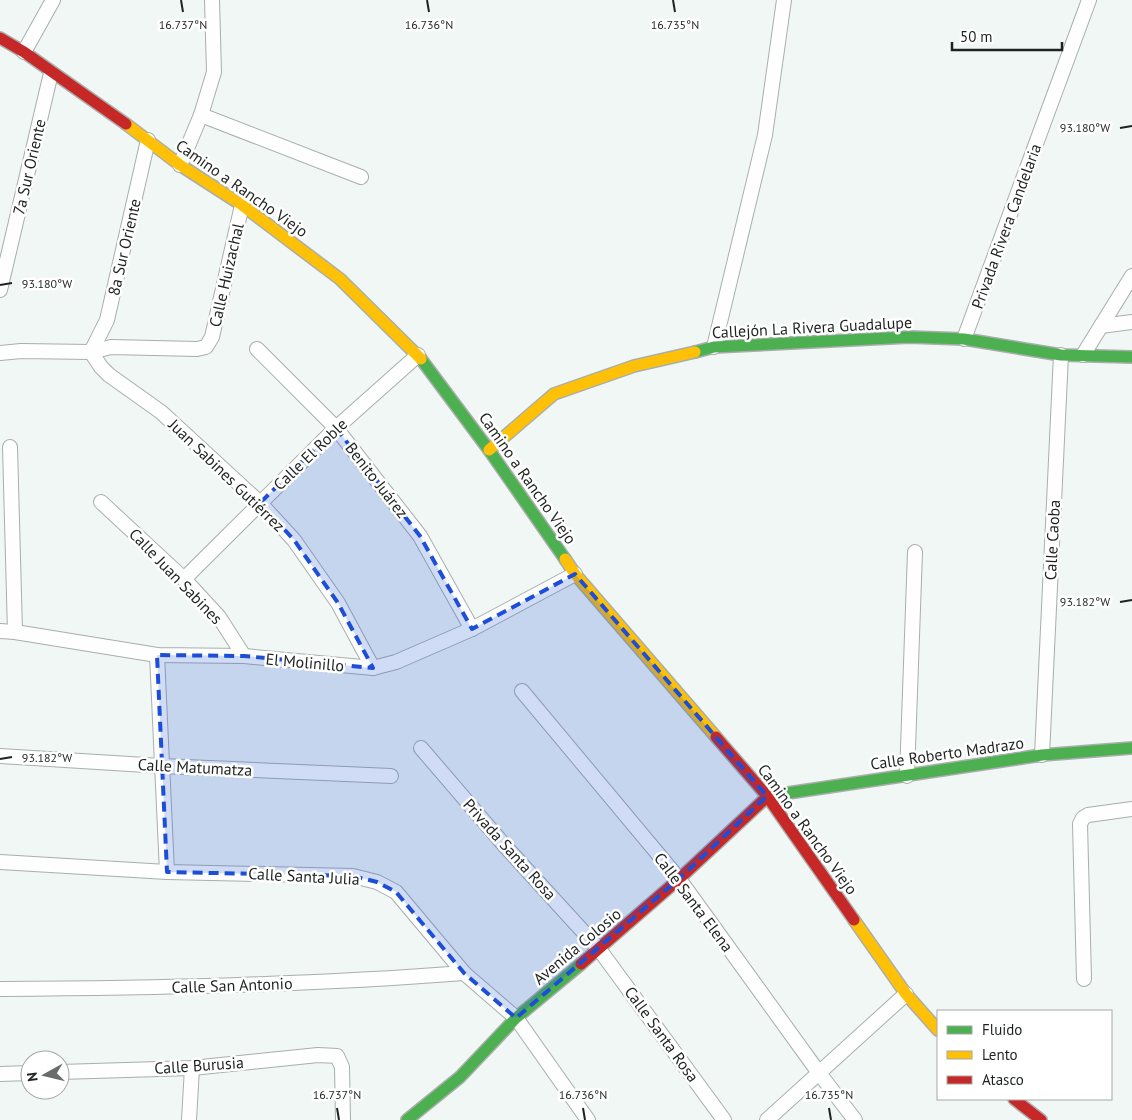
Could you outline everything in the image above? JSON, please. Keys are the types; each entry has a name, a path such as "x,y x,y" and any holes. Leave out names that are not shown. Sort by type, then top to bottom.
{"street":[{"path":"24,52 53,0"},
{"path":"180,164 201,115 214,72 212,0"},
{"path":"714,347 765,135 784,0"},
{"name":"Privada Rivera Candelaria","path":"964,339 1089,0"},
{"name":"Camino a Rancho Viejo","path":"0,38 24,52 180,164 242,205 340,279 418,355 489,450 575,574 767,796 906,994 937,1029"},
{"name":"7a Sur Oriente","path":"0,290 51,73"},
{"path":"201,115 361,177"},
{"name":"8a Sur Oriente","path":"91,352 106,323 148,140"},
{"name":"Calle Huizachal","path":"91,352 111,347 198,350 206,347 212,337 242,205"},
{"path":"1083,355 1131,281"},
{"path":"1101,326 1132,322"},
{"name":"Callejón La Rivera Guadalupe","path":"489,450 554,394 634,366 714,347 909,337 964,339 1061,354 1132,356"},
{"name":"Benito Juárez","path":"257,349 336,428 420,536 472,630"},
{"path":"0,353 21,351 91,352"},
{"name":"Juan Sabines Gutiérrez","path":"91,352 100,367 161,412 260,503 294,540 338,603 373,668"},
{"name":"Calle Caoba","path":"1042,755 1061,354"},
{"name":"Calle El Roble","path":"184,579 336,428 418,355"},
{"path":"10,447 16,632"},
{"name":"Calle Juan Sabines","path":"101,502 184,579 219,617 244,656"},
{"path":"907,776 915,552"},
{"name":"El Molinillo","path":"0,632 16,632 157,655 244,656 373,668 396,662 472,630 575,574"},
{"path":"157,655 166,872"},
{"name":"Calle Santa Elena","path":"522,691 679,879 855,1120"},
{"name":"Privada Santa Rosa","path":"421,748 505,846 600,949"},
{"name":"Calle Roberto Madrazo","path":"767,796 1042,755 1132,748"},
{"name":"Calle Matumatza","path":"0,756 162,766 390,776"},
{"name":"Avenida Colosio","path":"415,1117 460,1076 516,1018 600,949 679,879 767,796"},
{"path":"1084,979 1080,824 1083,818 1088,815 1132,809"},
{"name":"Calle Santa Julia","path":"0,862 166,872 353,876 377,882 396,892 464,973 516,1018 588,1120"},
{"name":"Calle Santa Rosa","path":"600,949 724,1120"},
{"name":"Calle San Antonio","path":"0,989 157,988 368,980 464,973"},
{"path":"767,1120 906,994"},
{"name":"Calle Burusia","path":"70,1072 192,1068 318,1055 337,1056 342,1067 343,1120"},
{"path":"189,1120 192,1068"},
{"path":"0,1074 20,1073"},
{"path":"1015,1100 1041,1120"}],"highlighted area":[{"path":"336,428 420,536 472,629 575,574 767,796 679,879 516,1018 464,973 396,892 377,882 353,876 167,872 157,655 244,656 373,668 338,603 294,540 260,503"}],"traffic: fast":[{"path":"695,352 714,347 909,337 964,339 1061,355 1132,357"},
{"path":"421,359 489,450 565,559"},
{"path":"768,796 1042,755 1132,748"},
{"path":"407,1120 460,1077 516,1018 581,964"}],"traffic: slow":[{"path":"126,124 180,165 242,205 340,279 421,359"},
{"path":"489,450 554,394 634,366 695,352"},
{"path":"565,559 575,574 716,737"},
{"path":"854,920 906,994 937,1029"}],"traffic: jam":[{"path":"0,38 24,52 126,124"},
{"path":"716,737 767,796 854,920"},
{"path":"581,964 679,879 768,796"},
{"path":"1015,1100 1041,1120"}]}
